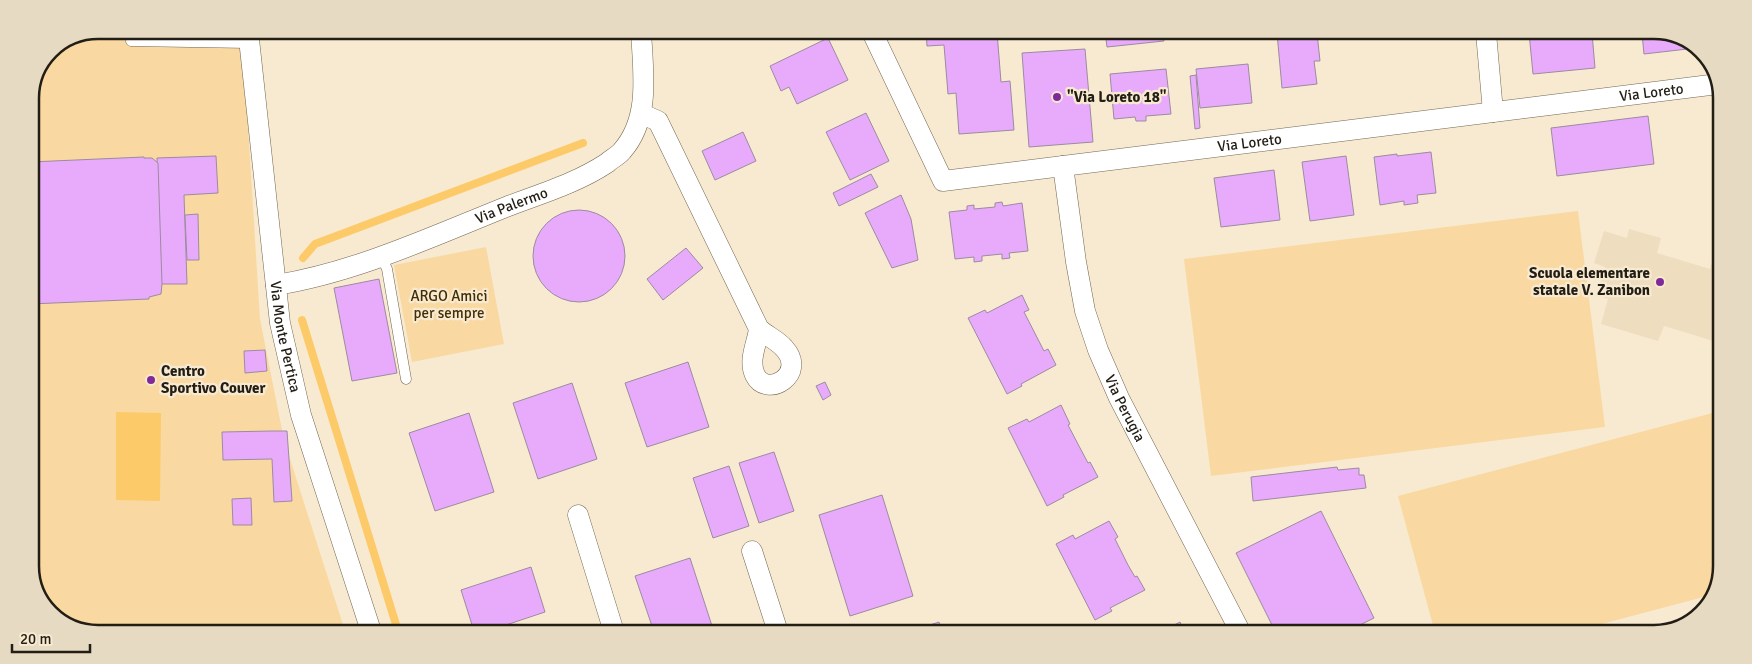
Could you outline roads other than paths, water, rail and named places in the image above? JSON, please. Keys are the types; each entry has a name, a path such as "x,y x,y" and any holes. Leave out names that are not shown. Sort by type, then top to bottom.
{"street":[{"name":"Via Monte Pertica","path":"249,39 280,323 301,415 369,625"},
{"name":"Via Palermo","path":"276,285 315,278 381,256 589,175 621,152 633,135 642,114 644,100 641,39"},
{"name":"Via Loreto","path":"875,39 943,181 1712,85"},
{"path":"1487,39 1493,112"},
{"path":"642,114 658,121 759,329"},
{"name":"Via Perugia","path":"1063,166 1085,311 1098,350 1124,407 1237,625"},
{"path":"578,515 612,625"},
{"path":"752,552 776,625"}],"lane":[{"path":"131,41 190,39"},
{"path":"381,256 386,269 406,379"}],"waterway":[{"path":"303,258 315,244 583,143"},
{"path":"302,320 396,625"}],"place":[{"name":"\"Via Loreto 18\"","path":"1057,97"},
{"name":"Scuola elementare statale V. Zanibon","path":"1660,282"},
{"name":"Centro Sportivo Couver","path":"151,380"}],"park label":[{"name":"ARGO Amici per sempre","path":"449,304"}]}
